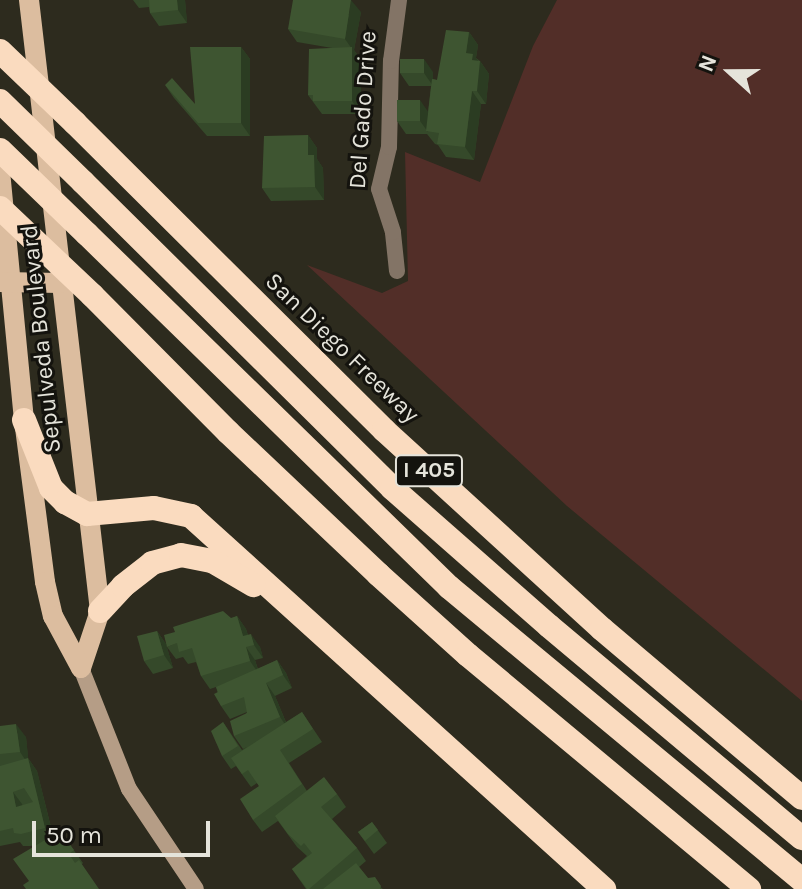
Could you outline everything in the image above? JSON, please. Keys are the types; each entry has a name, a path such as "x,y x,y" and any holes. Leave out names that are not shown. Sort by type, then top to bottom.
{"highway":[{"name":"San Diego Freeway","path":"0,51 384,430 602,629 802,798"},
{"path":"0,101 392,488 549,626 802,838"},
{"path":"0,150 449,587 802,880"},
{"path":"0,208 92,295 228,432 412,605 749,889"},
{"path":"24,420 51,488 65,502 87,514 154,508 191,516 604,889"},
{"path":"100,611 123,586 152,563 181,555 212,561 283,602"}],"main road":[{"name":"Sepulveda Boulevard","path":"29,0 100,611 81,668"},
{"name":"Sepulveda Boulevard","path":"0,171 6,282 45,582 53,616 81,668 100,724 129,789 196,889"},
{"path":"6,282 61,283"}],"street":[{"name":"Del Gado Drive","path":"397,271 393,232 379,189 389,147 391,61 399,0"}],"shaded area":[{"path":"557,0 802,0 802,701 567,506 307,265 382,293 408,281 405,152 480,182 533,46"}],"building":[{"path":"149,0 177,0 178,10 150,13"},
{"path":"293,0 351,0 345,39 288,29"},
{"path":"446,30 469,32 466,53 473,54 472,60 480,61 477,91 472,91 465,147 437,144 439,133 426,131 432,79 437,80"},
{"path":"190,47 241,47 241,123 198,123 165,85 172,78 195,104"},
{"path":"352,47 352,101 313,101 313,95 308,95 309,49"},
{"path":"400,59 424,59 424,73 400,73"},
{"path":"397,100 420,100 420,121 397,121"},
{"path":"308,135 308,155 314,155 315,187 262,188 264,136"},
{"path":"223,611 231,618 237,616 243,636 251,634 254,645 246,647 250,661 201,676 192,648 179,652 177,643 167,647 164,635 175,632 173,627"},
{"path":"157,631 164,655 144,661 137,636"},
{"path":"277,660 283,675 266,683 280,717 234,736 230,721 247,713 244,697 221,706 214,694 218,692 216,687"},
{"path":"302,712 313,729 280,750 302,784 253,820 240,799 259,786 248,770 242,774 231,758"},
{"path":"223,722 238,746 222,756 211,731"},
{"path":"16,724 20,752 0,754 0,726"},
{"path":"28,758 45,828 21,834 14,833 13,828 0,831 0,766","holes":["24,788 33,802 16,807 13,792"]},
{"path":"324,777 337,794 321,807 357,848 307,889 292,869 312,853 304,843 301,846 288,834 275,816"},
{"path":"372,822 378,830 365,841 358,832"},
{"path":"60,831 74,850 69,854 75,863 79,860 99,889 26,889 23,885 29,881 13,859"},
{"path":"356,863 368,878 375,877 380,889 323,889"}]}
